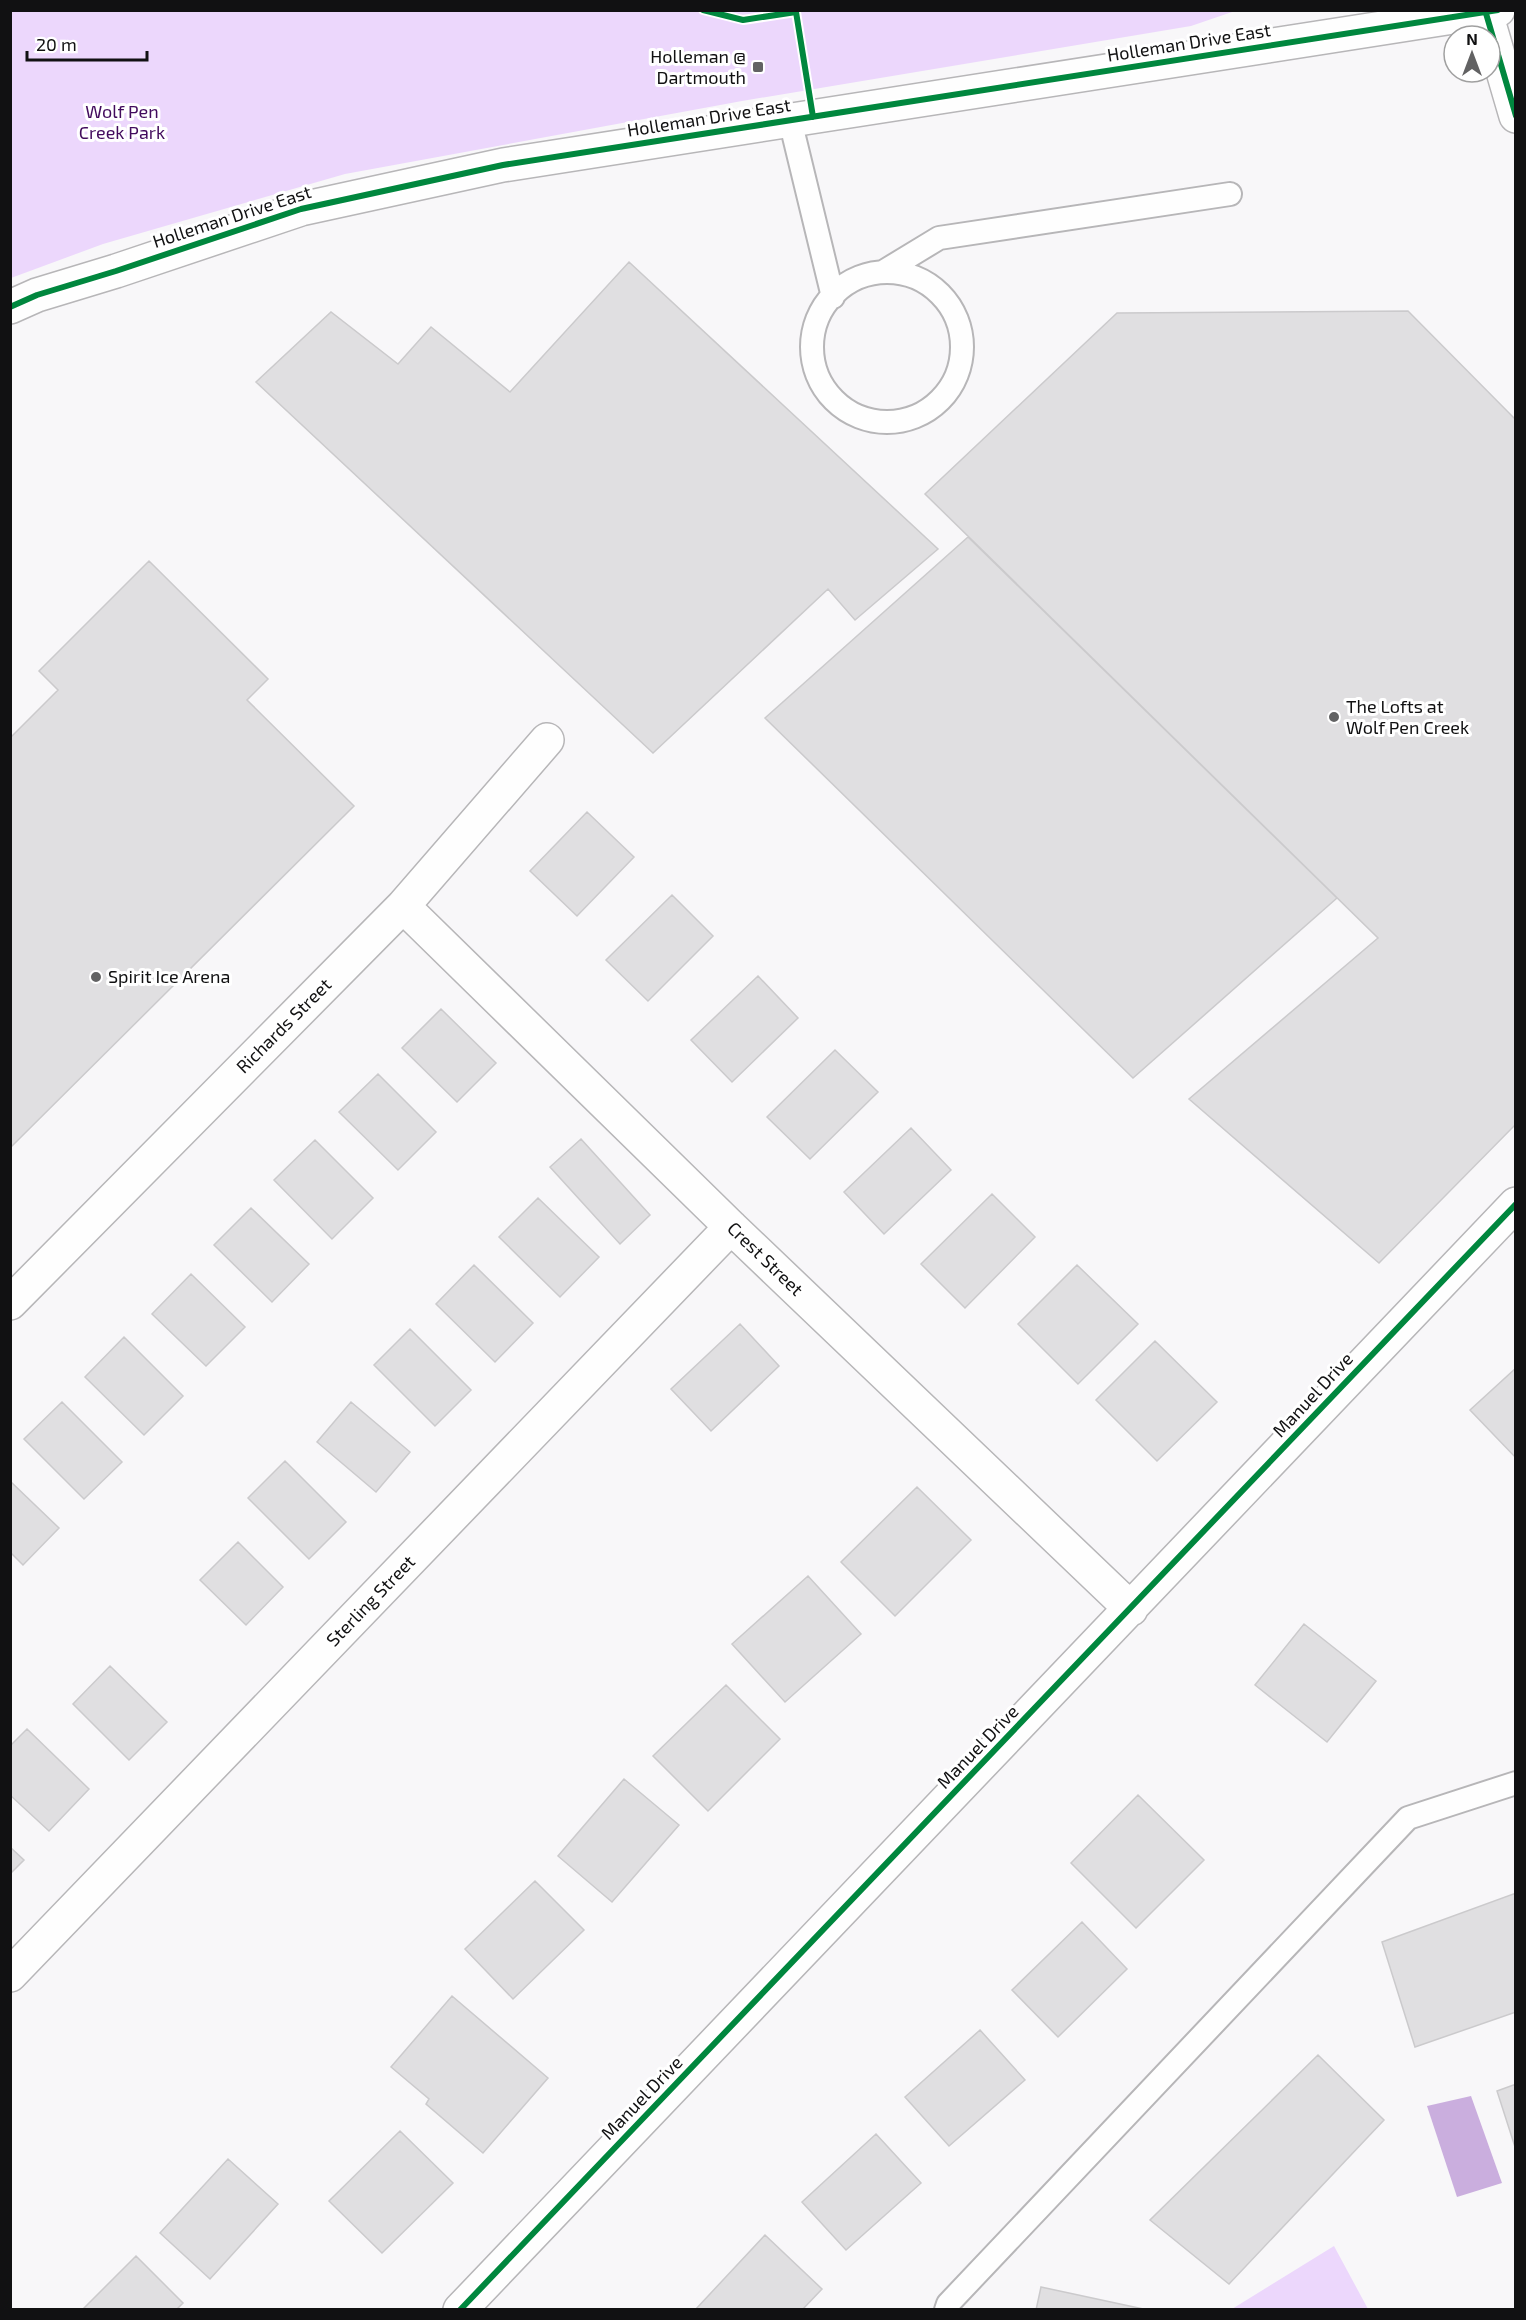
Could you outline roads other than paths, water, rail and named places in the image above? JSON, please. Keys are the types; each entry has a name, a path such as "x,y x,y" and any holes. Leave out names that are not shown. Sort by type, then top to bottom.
{"street":[{"path":"1490,11 1515,116"},
{"name":"Holleman Drive East","path":"10,307 37,295 301,209 503,165 1490,11"},
{"name":"Richards Street","path":"10,1303 403,906 547,740"},
{"name":"Crest Street","path":"403,906 731,1227 1131,1608"},
{"name":"Manuel Drive","path":"460,2310 1515,1204"},
{"name":"Sterling Street","path":"10,1976 731,1227"}],"lane":[{"path":"790,120 833,297"},
{"path":"883,272 908,275 930,285 948,303 960,325 963,348 958,373 946,394 928,411 905,421 880,422 856,416 835,402 820,382 813,358 813,333 822,310 838,291 859,278 883,272 939,238 1230,194"},
{"path":"946,2310 948,2304 1408,1818 1515,1783"}],"place":[{"name":"Holleman @ Dartmouth","path":"758,67"},
{"name":"The Lofts at Wolf Pen Creek","path":"1334,717"},
{"name":"Spirit Ice Arena","path":"96,977"}],"park label":[{"name":"Wolf Pen Creek Park","path":"122,122"}]}
